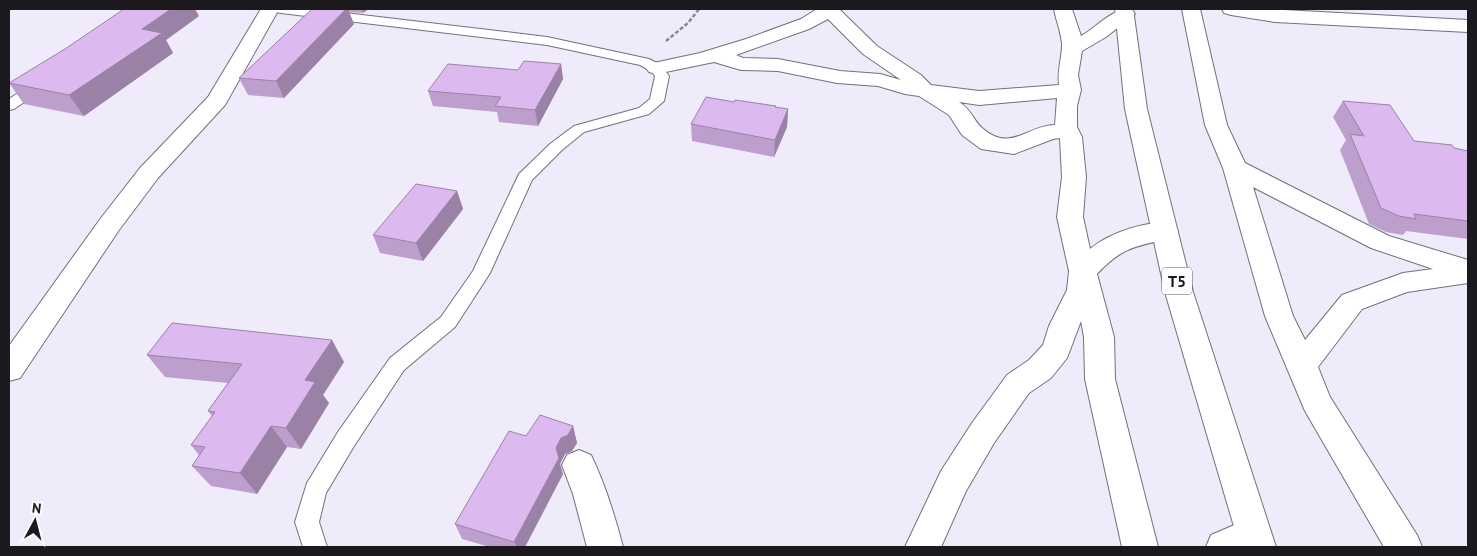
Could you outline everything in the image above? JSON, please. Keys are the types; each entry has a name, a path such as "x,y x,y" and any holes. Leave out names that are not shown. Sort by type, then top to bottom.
{"main road":[{"path":"9,369 110,224 149,173 217,100 270,9"},
{"path":"656,68 718,56 818,19 828,9 870,50 914,80 924,90 957,110 965,119 970,130 989,144 1014,147 1049,132 1067,131"},
{"path":"1063,9 1071,35 1072,47 1068,75 1070,90 1066,106 1067,131 1071,137 1074,177 1070,217 1081,272 1099,337 1100,380 1140,547"},
{"path":"1191,9 1216,125 1236,168 1279,316 1302,365 1316,402 1404,547"},
{"path":"1231,9 1274,16 1465,26"},
{"path":"1411,9 1465,26"},
{"path":"1072,47 1080,46 1125,12"},
{"name":"T5","path":"1125,12 1136,109 1180,292 1245,543"},
{"path":"718,56 741,64 778,65 837,77 880,80 905,88 979,98 1070,90"},
{"path":"1236,168 1380,242 1468,271"},
{"path":"923,547 953,482 983,433 1018,384 1040,369 1056,350 1081,290 1081,272 1102,251 1120,240 1133,235 1165,231"},
{"path":"1302,365 1352,302 1403,283 1468,271"},
{"path":"579,465 590,494 605,547"}],"lane":[{"path":"281,9 547,41 644,62 656,68 662,76 657,101 644,110 579,130 556,147 525,178 481,273 454,314 448,322 397,364 346,439 315,490 307,522 315,547"},
{"path":"9,106 52,76"}],"path":[{"path":"656,68 655,59 665,42 688,23 699,9"}],"building":[{"path":"124,9 171,9 142,29 162,33 69,95 9,83 65,49"},
{"path":"312,9 346,9 276,81 239,78"},
{"path":"524,61 561,64 535,110 495,106 501,97 428,91 448,64 518,70"},
{"path":"706,97 788,109 775,140 691,124"},
{"path":"1343,101 1390,105 1414,141 1452,145 1454,148 1468,151 1468,221 1414,214 1416,219 1399,216 1381,208 1350,134 1364,136"},
{"path":"416,184 457,191 416,243 373,235"},
{"path":"172,323 332,340 305,380 315,382 286,428 271,426 240,473 192,466 205,447 191,445 215,412 208,411 242,364 147,355"},
{"path":"540,415 573,426 568,435 561,438 556,448 559,458 514,542 455,524 509,431 526,436"}]}
